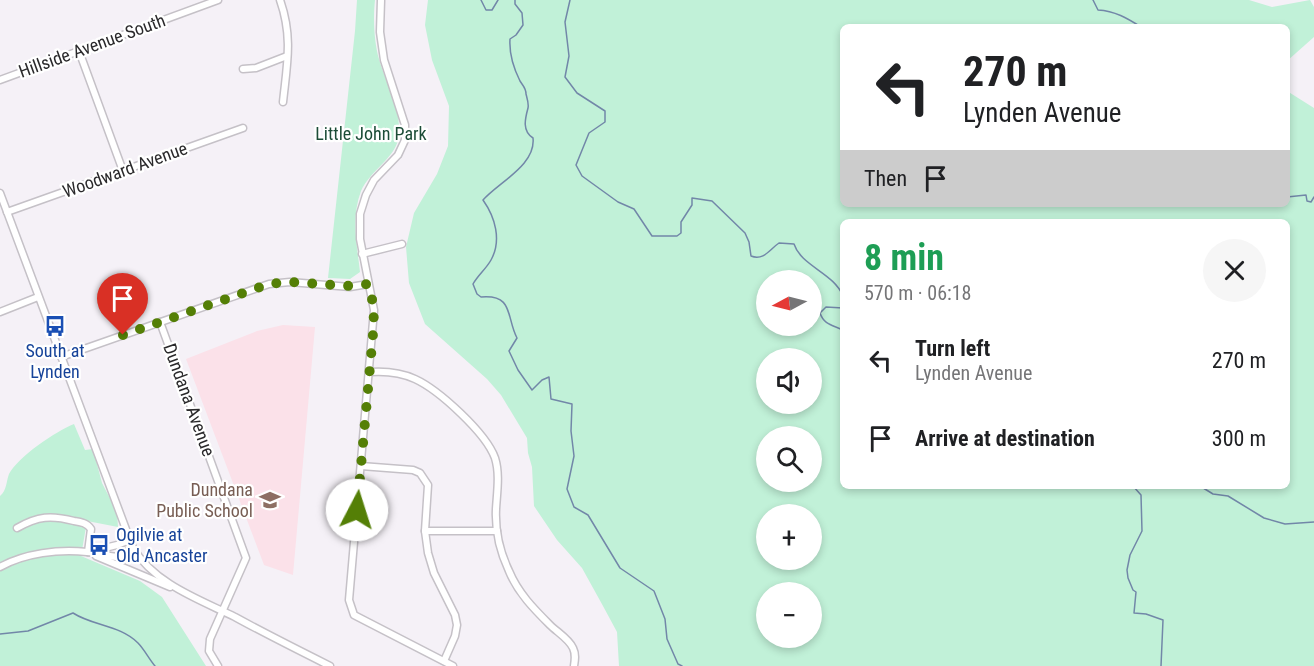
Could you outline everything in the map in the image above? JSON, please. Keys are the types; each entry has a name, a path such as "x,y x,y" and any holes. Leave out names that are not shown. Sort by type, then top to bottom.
{"street":[{"name":"Hillside Avenue South","path":"0,80 218,0"},
{"path":"280,0 287,18 290,42 284,102"},
{"path":"381,0 380,32 384,60 405,125 405,140 398,155 374,180 363,203 359,225 362,255 374,310 349,600 354,615 453,666"},
{"path":"79,51 123,171"},
{"path":"243,69 256,68 287,56"},
{"name":"Woodward Avenue","path":"7,213 243,128"},
{"path":"0,193 133,548 148,568 182,591 330,666"},
{"path":"362,255 402,244"},
{"path":"61,357 269,284 290,282 350,286 368,284"},
{"path":"0,312 38,297"},
{"name":"Dundana Avenue","path":"160,322 246,558 245,565 210,639 209,651 218,666"},
{"path":"370,372 399,373 429,386 475,428 495,459 498,478 497,531 501,553 509,573 534,609 573,648 576,658 574,666"},
{"path":"361,466 413,470 420,473 428,485 425,531 428,553 434,573 457,625 455,636 444,661"},
{"path":"17,528 46,516 85,523 91,530 88,552"},
{"path":"425,531 497,531"},
{"path":"88,552 130,540"},
{"path":"0,567 34,555 68,551 119,557 133,548"},
{"path":"88,552 182,591"}],"shaded area":[{"name":"Dundana Public School","path":"283,325 315,327 293,575 264,565 186,359 257,331"}],"green space":[{"name":"Little John Park","path":"357,0 375,0 376,45 398,115 399,134 394,150 365,183 358,201 356,231 360,272 350,279 328,278 355,31"},
{"path":"428,0 1249,0 1272,7 1310,0 1314,7 1314,37 1290,58 1290,24 840,24 840,207 1290,207 1290,93 1314,108 1314,666 619,666 617,632 582,568 557,540 534,506 532,467 527,438 501,395 487,379 425,324 409,283 406,247 414,213 437,174 448,146 449,106 432,60 425,25"},
{"path":"74,424 85,450 93,449 102,483 117,512 118,527 87,521 81,556 140,581 162,597 206,666 0,666 0,496 5,489 9,474 20,460 48,438"}],"waterway":[{"path":"481,0 486,10 492,10 498,0"},
{"path":"515,0 515,4 522,13 523,25 510,39 510,50 515,71 525,90 528,106 525,124 527,132 533,138 532,148 523,165 483,200 494,221 496,245 491,260 473,284 477,294 481,297 499,299 507,308 517,338 509,351 518,370 532,390 542,380 549,377 551,399 572,404 571,431 574,456 567,489 574,507 588,515 620,568 654,591 665,619 667,639 678,664 682,666"},
{"path":"570,0 565,22 569,56 565,77 577,93 605,111 605,122 589,133 576,165 582,176 618,202 634,209 652,236 677,236 681,233 681,222 692,205 692,198 712,201 745,233 751,256 763,256 779,243 794,244 803,258 833,281 840,290"},
{"path":"1093,0 1098,10 1121,16 1136,24"},
{"path":"1290,197 1306,195 1307,201 1311,202 1314,197"},
{"path":"840,308 826,307 820,313 826,322 840,329"},
{"path":"1136,489 1141,495 1142,531 1130,555 1128,578 1136,592 1134,613 1146,614 1163,620 1161,666"},
{"path":"1205,489 1213,494 1228,496 1264,518 1285,524 1314,522"},
{"path":"0,634 28,631 73,613 131,637 140,645 155,666"}],"place":[{"name":"South at Lynden","path":"55,326"},
{"name":"Dundana Public School","path":"270,500"},
{"name":"Ogilvie at Old Ancaster","path":"99,545"}],"route":[{"path":"123,335 269,284 290,282 360,286 368,284 373,303 374,323 357,510"}]}
